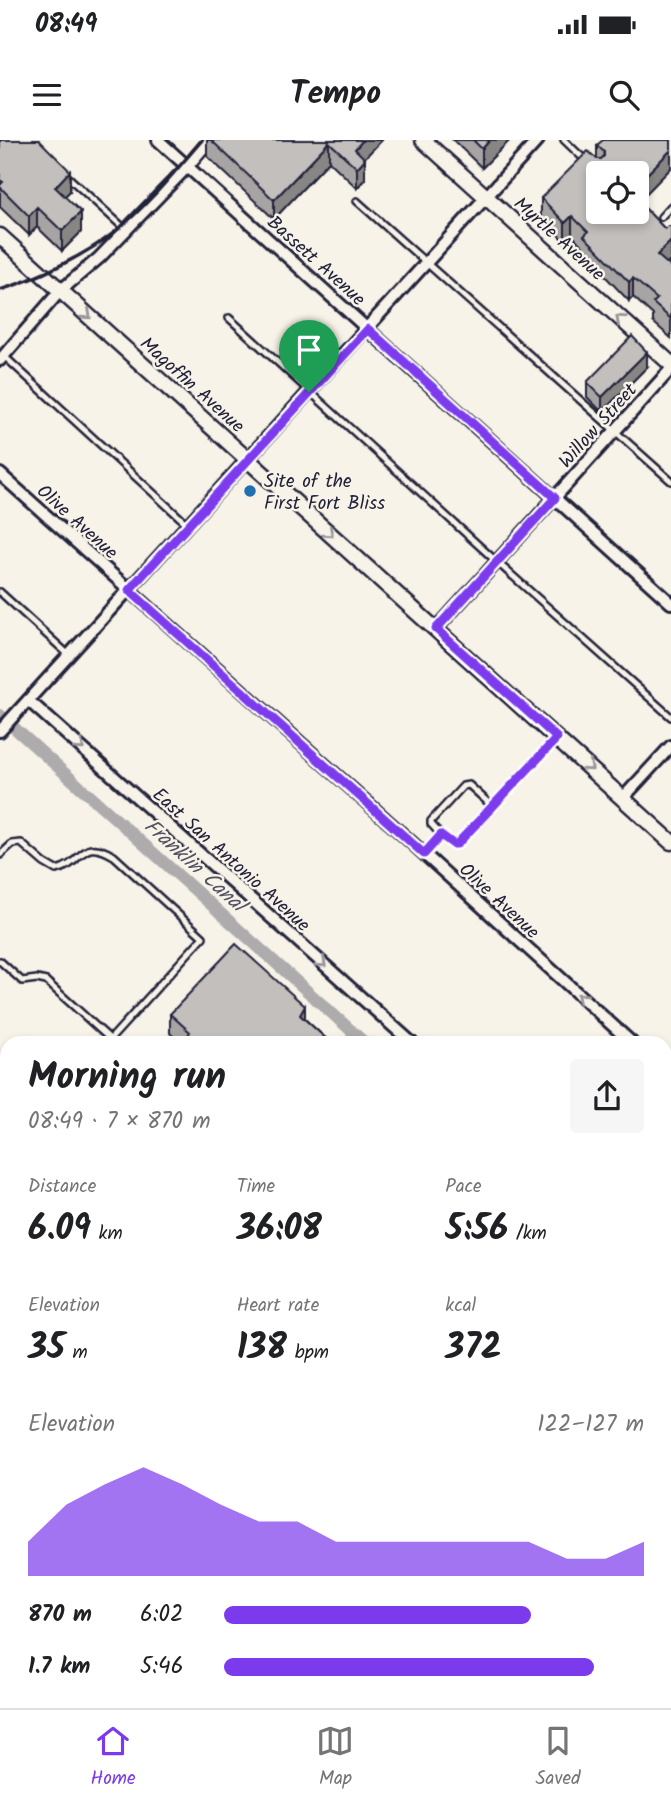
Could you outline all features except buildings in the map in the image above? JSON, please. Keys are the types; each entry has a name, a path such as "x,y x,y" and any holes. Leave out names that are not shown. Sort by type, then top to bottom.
{"street":[{"name":"Bassett Avenue","path":"158,140 671,603"},
{"path":"2,358 60,291 127,230 211,140"},
{"name":"Myrtle Avenue","path":"423,140 671,366"},
{"path":"4,727 538,140"},
{"name":"Magoffin Avenue","path":"0,236 671,842"},
{"name":"Willow Street","path":"436,629 671,366"},
{"name":"Olive Avenue","path":"0,474 624,1036"},
{"name":"East San Antonio Avenue","path":"29,701 404,1036"},
{"path":"623,798 671,746"}],"lane":[{"path":"564,140 586,161"},
{"path":"65,174 127,230"},
{"path":"357,201 671,481"},
{"path":"661,216 671,206"},
{"path":"229,318 671,717"},
{"path":"2,358 188,525"},
{"path":"0,592 70,656"},
{"path":"492,806 465,784 430,824 453,844 457,844 557,738"},
{"path":"424,854 441,835"},
{"path":"0,855 12,844 21,843 56,870 65,868 90,849 102,848 203,937 113,1036"},
{"path":"0,961 22,981 37,978 46,981 103,1036"}],"waterway":[{"name":"Franklin Canal","path":"0,715 357,1036"}],"railway":[{"path":"0,290 60,265 116,231 150,199 202,140"}],"place":[{"name":"Site of the First Fort Bliss","path":"250,491"}],"route":[{"path":"368,329 555,498 436,629 557,738 457,844 441,835 424,854 129,590 309,392 368,329"}]}
